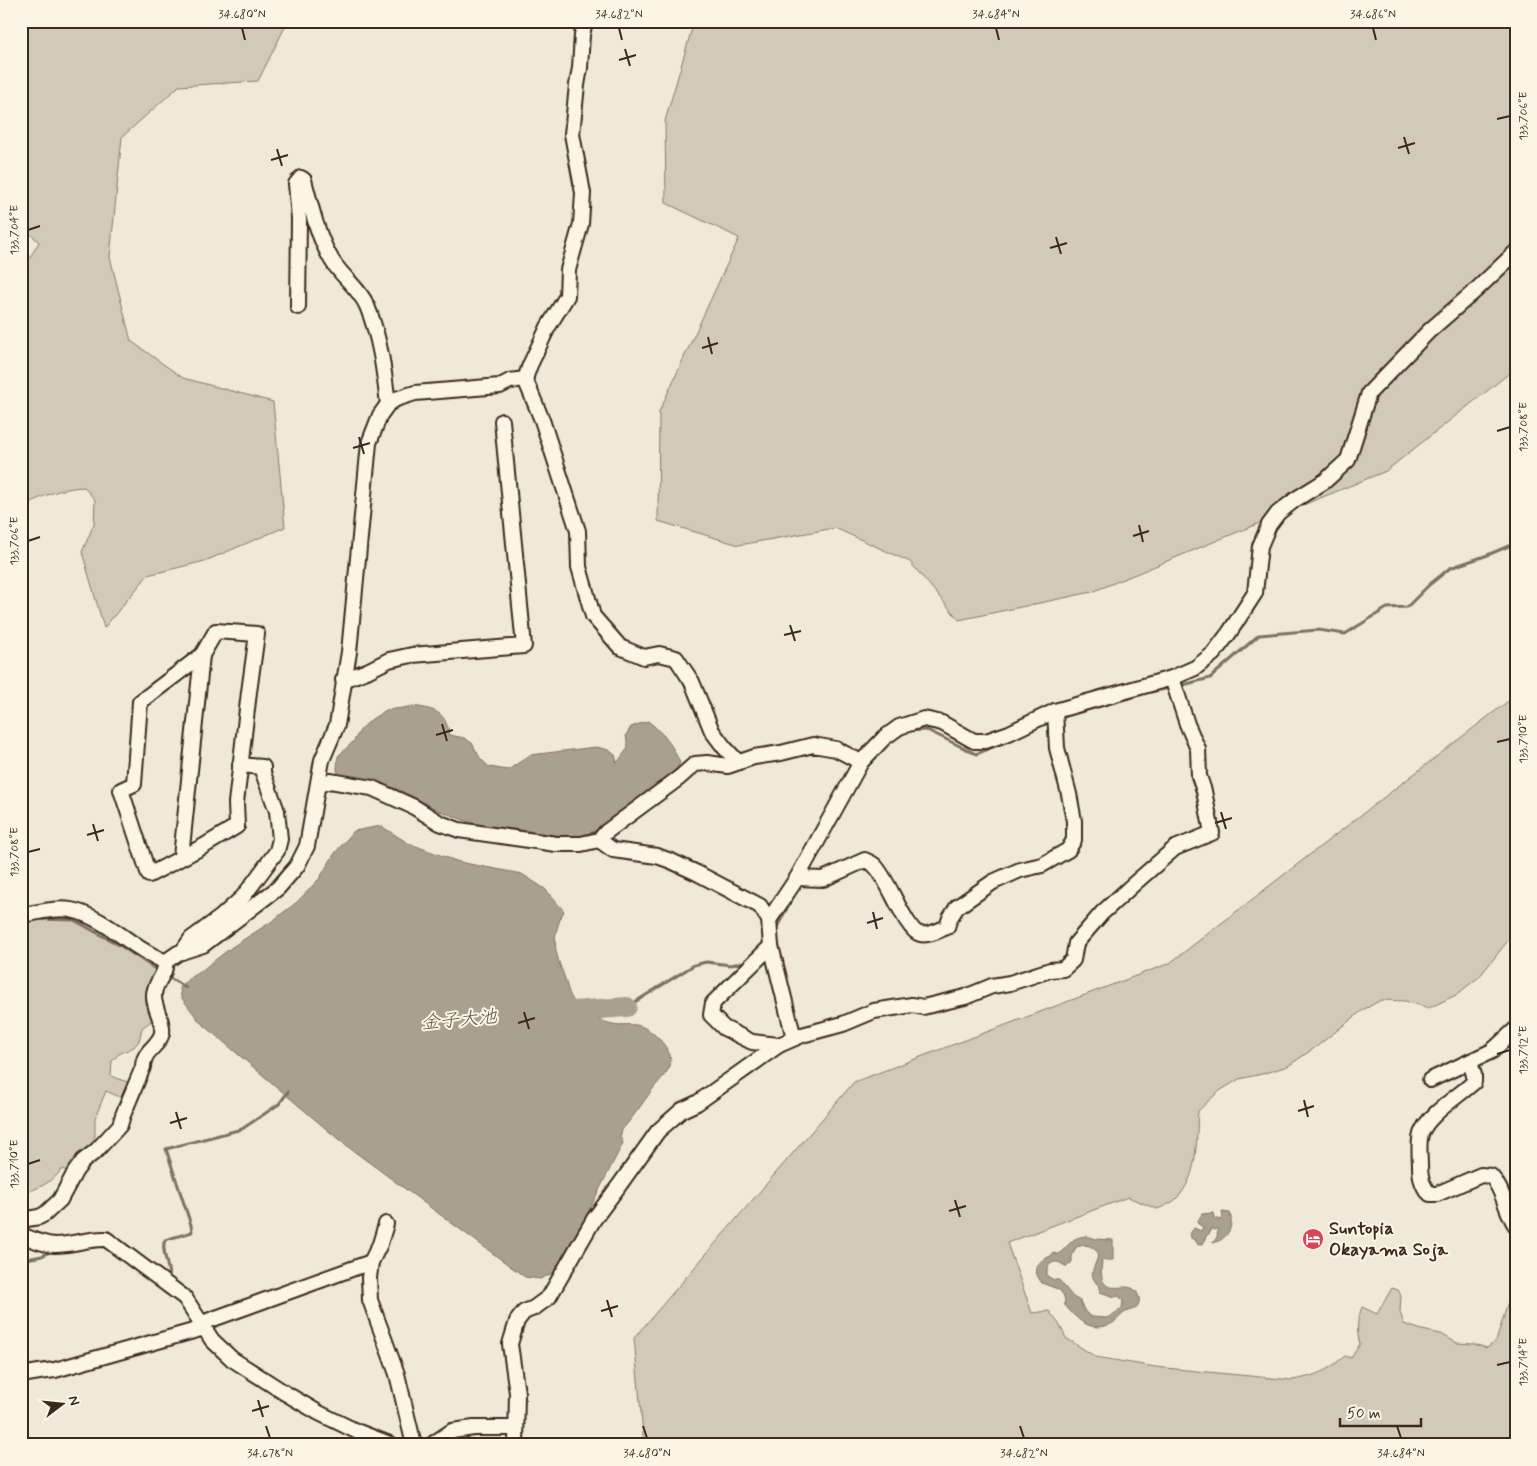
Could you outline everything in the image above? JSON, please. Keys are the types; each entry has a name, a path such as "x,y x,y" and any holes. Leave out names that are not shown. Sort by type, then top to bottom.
{"street":[{"path":"585,21 572,134 583,193 581,224 568,270 567,296 548,327 525,378 542,420 578,531 579,567 593,616 620,647 644,656 659,654 676,658 692,682 712,731 738,762"},
{"path":"298,307 299,219 296,184 301,178 304,180 318,228 330,258 366,304 375,326 383,363 388,404"},
{"path":"769,920 803,878 861,762 884,738 899,726 924,719 942,723 974,741 986,742 1055,711 1172,678 1196,668 1212,654 1229,633 1256,593 1260,546 1269,525 1278,513 1324,481 1348,460 1369,393 1429,332 1516,252"},
{"path":"165,962 182,952 202,944 278,888 297,866 308,846 322,760 337,725 349,652 369,443 380,415 388,404 396,399 415,393 500,386 510,380 525,378"},
{"path":"344,680 389,660 412,655 524,646 502,421"},
{"path":"216,631 257,634 236,803 237,826 204,846 148,875 121,790 134,784 140,702 202,655 216,631"},
{"path":"181,857 202,655"},
{"path":"516,1445 517,1393 510,1344 517,1321 524,1312 534,1308 549,1297 594,1219 658,1130 682,1110 697,1102 779,1045 794,1038 843,1024 874,1011 912,1005 924,1007 965,998 992,986 1010,983 1050,970 1063,969 1073,960 1076,943 1102,913 1175,848 1212,833 1204,791 1199,776 1198,748 1187,724 1172,678"},
{"path":"803,878 823,879 865,860 875,865 911,927 918,934 927,935 947,927 957,907 993,882 1020,870 1042,864 1068,850 1074,840 1074,821 1058,748 1055,711"},
{"path":"318,785 330,781 372,788 459,830 556,844 581,844 599,840 606,832 695,764 707,763 728,766 813,745 836,749 861,762"},
{"path":"182,952 191,939 222,916 243,897 277,851 280,839 277,811 263,773 263,767 240,765"},
{"path":"599,840 613,850 657,856 697,873 760,906 769,920 771,946 794,1038"},
{"path":"21,915 49,910 70,910 84,914 108,926 165,962"},
{"path":"771,946 713,1003 711,1015 724,1028 752,1042 779,1045"},
{"path":"21,1220 39,1218 60,1200 75,1172 83,1162 120,1125 143,1067 145,1055 162,1034 154,992 158,981 165,971 165,962"},
{"path":"1430,1080 1492,1051 1516,1029"},
{"path":"1470,1062 1474,1082 1442,1109 1427,1124 1421,1134 1422,1179 1425,1190 1430,1194 1437,1194 1481,1175 1491,1176 1497,1182 1512,1221 1516,1226"},
{"path":"386,1224 380,1244 370,1262 370,1300 397,1374 414,1445"},
{"path":"21,1235 49,1245 106,1238 185,1298 212,1340 232,1359 319,1413 356,1431 392,1445"},
{"path":"21,1376 55,1370 203,1325 370,1262"},
{"path":"433,1444 452,1431 474,1428 516,1428"}],"shaded area":[{"path":"21,21 288,21 258,81 179,86 122,137 110,257 131,341 183,378 273,402 285,527 205,561 148,575 104,628 82,552 94,524 95,500 84,487 52,493 21,507 21,273 39,242 21,226"},
{"path":"692,21 1516,21 1516,368 1386,471 1092,592 959,620 910,562 835,528 739,545 658,521 659,412 739,238 666,203 665,121 693,25"},
{"path":"1516,695 1516,930 1479,977 1456,995 1429,1008 1405,1001 1381,1000 1363,1010 1316,1047 1288,1066 1239,1079 1218,1092 1198,1111 1195,1158 1192,1170 1183,1191 1169,1204 1157,1209 1128,1197 1007,1243 1032,1313 1049,1311 1059,1324 1066,1338 1096,1357 1155,1367 1292,1380 1321,1372 1345,1356 1351,1358 1360,1344 1358,1325 1362,1307 1377,1314 1392,1288 1398,1290 1401,1296 1400,1312 1404,1324 1441,1334 1457,1343 1474,1344 1487,1348 1496,1341 1516,1277 1516,1445 644,1445 634,1338 854,1082 1170,963"},
{"path":"61,916 78,918 161,966 155,1018 142,1028 139,1041 134,1047 119,1054 112,1061 111,1076 130,1083 124,1099 106,1091 95,1118 93,1146 70,1172 62,1169 44,1185 21,1194 21,920 30,917"}],"water":[{"path":"413,706 433,710 442,716 450,735 464,738 472,743 480,758 489,767 508,770 530,755 596,747 609,750 615,755 617,763 628,748 626,735 631,727 648,721 667,740 680,763 669,781 613,817 598,830 578,837 530,833 466,821 440,811 398,789 375,782 344,776 339,777 337,769 338,756 353,742 361,729 386,710"},
{"path":"381,826 408,843 459,862 522,874 545,889 564,911 557,927 555,942 557,956 573,1001 593,1017 608,1023 637,1025 645,1028 657,1036 669,1054 670,1066 622,1130 620,1137 623,1143 562,1269 540,1279 525,1277 344,1144 200,1022 181,997 180,988 187,980 297,902 319,879 335,853 354,831"},
{"path":"1222,1212 1230,1213 1231,1223 1229,1232 1223,1239 1213,1243 1217,1237 1218,1229 1214,1230 1211,1228 1210,1233 1202,1244 1198,1245 1191,1238 1190,1234 1194,1228 1201,1231 1203,1227 1197,1223 1202,1214 1213,1213 1214,1218 1220,1220 1223,1217"},
{"path":"1087,1236 1096,1239 1113,1240 1113,1260 1102,1261 1104,1283 1115,1287 1129,1287 1134,1289 1138,1295 1139,1301 1135,1308 1124,1313 1113,1323 1105,1326 1091,1326 1079,1320 1064,1304 1065,1300 1062,1293 1056,1288 1042,1283 1037,1274 1037,1266 1042,1260 1052,1254 1055,1253 1056,1255 1076,1238","holes":["1090,1246 1098,1252 1092,1273 1095,1282 1100,1287 1100,1292 1115,1297 1119,1296 1123,1301 1122,1308 1106,1318 1092,1317 1085,1312 1080,1301 1073,1297 1059,1280 1054,1280 1047,1276 1047,1269 1053,1262 1061,1263 1066,1267 1072,1262 1072,1256 1076,1247"]}],"waterway":[{"path":"1179,686 1210,678 1259,635 1318,630 1345,634 1387,608 1407,607 1429,585 1450,568 1511,545 1516,523"},
{"path":"1140,694 1170,688"},
{"path":"1060,718 1117,701"},
{"path":"1026,732 1052,721"},
{"path":"862,772 891,740 908,731 927,730 976,754 1007,741"},
{"path":"776,929 795,893"},
{"path":"21,924 39,919 74,920 121,946 160,972"},
{"path":"627,1007 694,965 706,962 731,965 748,961"},
{"path":"165,975 186,988"},
{"name":"金子大池","path":"559,1012 627,1007"},
{"path":"169,1280 164,1249 165,1240 192,1232 166,1149 242,1129 279,1104 288,1092"},
{"path":"21,1260 42,1256 54,1250"}],"place":[{"name":"Suntopia Okayama Soja","path":"1313,1239"}]}
